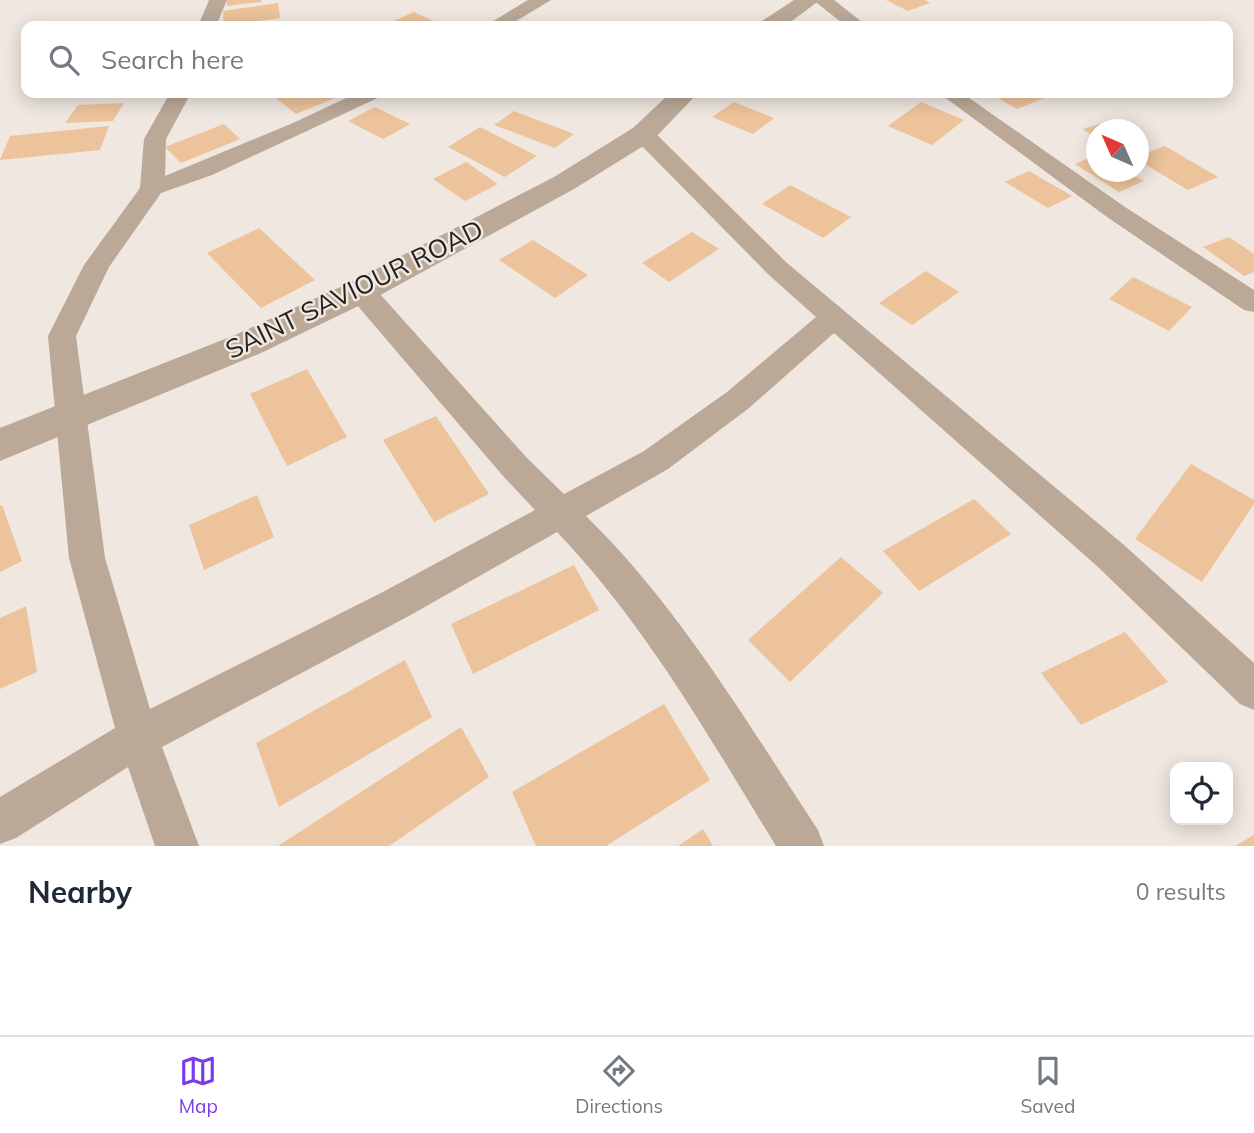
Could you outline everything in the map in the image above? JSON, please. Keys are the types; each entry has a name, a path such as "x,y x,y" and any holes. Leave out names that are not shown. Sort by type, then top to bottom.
{"street":[{"path":"209,21 218,0"},
{"path":"503,21 541,0"},
{"path":"778,21 809,0"},
{"path":"822,0 851,21"},
{"path":"177,98 155,139 152,188 97,265 62,336 87,558 138,737 177,846"},
{"path":"152,188 204,170 362,98"},
{"name":"SAINT SAVIOUR ROAD","path":"0,445 248,344 361,291 564,183 643,134 680,98"},
{"path":"956,98 1116,212 1254,303"},
{"path":"643,134 778,269 1111,556 1254,690"},
{"path":"361,291 470,418 607,560 668,637 802,846"},
{"path":"0,822 138,737 394,605 656,460 738,400 834,317"}],"building":[{"path":"227,0 261,0 261,2 227,6"},
{"path":"886,0 925,0 930,3 908,11"},
{"path":"278,3 280,18 224,21 223,11"},
{"path":"414,12 433,21 394,21"},
{"path":"280,98 335,98 296,114 277,99"},
{"path":"998,98 1044,98 1017,109"},
{"path":"734,102 774,118 753,134 712,117"},
{"path":"921,102 964,120 932,145 888,126"},
{"path":"124,103 113,121 65,123 78,105"},
{"path":"375,107 410,124 383,139 348,121"},
{"path":"514,111 574,134 555,148 494,125"},
{"path":"224,124 240,139 181,163 165,147"},
{"path":"109,126 100,150 0,160 10,136"},
{"path":"480,127 537,156 505,177 448,147"},
{"path":"1165,146 1218,177 1188,190 1149,167 1149,152"},
{"path":"1086,159 1086,171 1075,164"},
{"path":"466,162 498,184 465,201 433,179"},
{"path":"1029,171 1072,196 1048,208 1005,182"},
{"path":"1103,182 1142,182 1119,192"},
{"path":"790,185 851,217 823,238 762,204"},
{"path":"259,228 315,280 261,308 207,253"},
{"path":"692,232 719,249 669,282 642,263"},
{"path":"1229,237 1254,254 1254,272 1244,276 1203,247"},
{"path":"533,240 588,275 555,298 499,260"},
{"path":"926,271 959,292 912,325 879,303"},
{"path":"1133,277 1192,307 1169,331 1109,299"},
{"path":"307,369 347,437 287,466 250,394"},
{"path":"436,416 489,494 434,522 383,440"},
{"path":"1191,464 1254,500 1254,504 1202,582 1135,539"},
{"path":"257,495 274,537 204,570 189,525"},
{"path":"974,499 1011,534 919,591 883,551"},
{"path":"2,505 22,561 0,572 0,506"},
{"path":"841,557 883,593 790,682 748,640"},
{"path":"574,565 599,610 473,674 451,624"},
{"path":"26,606 37,672 0,689 0,618"},
{"path":"1125,632 1168,682 1081,725 1041,673"},
{"path":"405,660 432,717 279,807 256,743"},
{"path":"664,704 710,780 606,846 536,846 512,792"},
{"path":"461,727 489,777 389,846 278,846"},
{"path":"703,829 713,846 678,846"},
{"path":"1254,835 1254,846 1235,846"}]}
